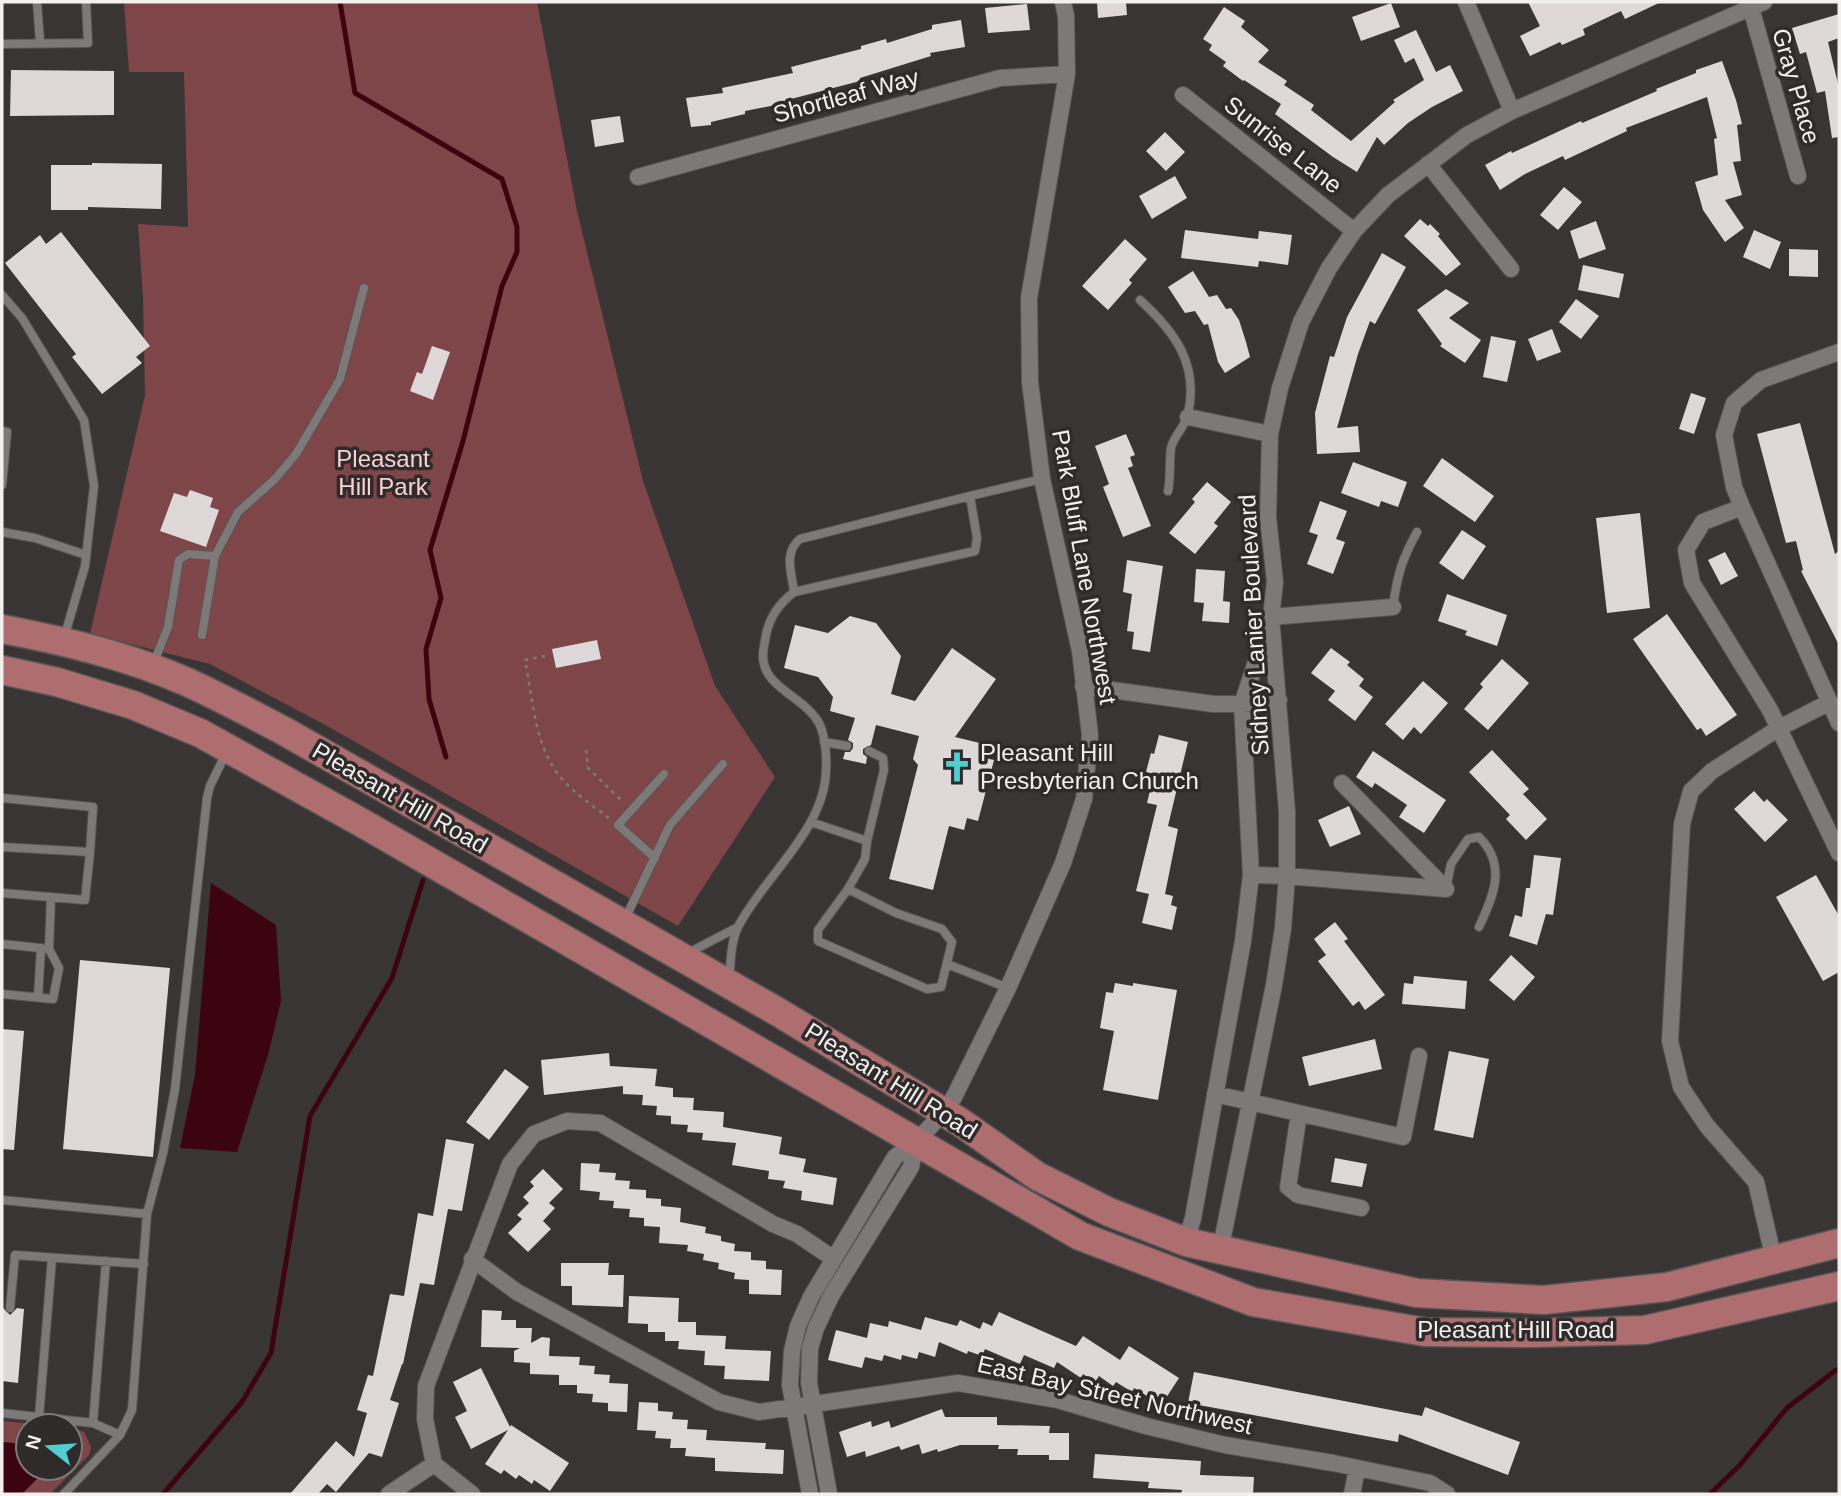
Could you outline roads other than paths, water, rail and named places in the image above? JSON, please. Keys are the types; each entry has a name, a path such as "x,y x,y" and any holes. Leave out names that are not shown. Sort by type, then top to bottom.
{"highway":[{"name":"Pleasant Hill Road","path":"2,629 63,640 151,668 219,697 284,731 730,985 944,1112 1037,1176 1109,1212 1186,1242 1417,1293 1544,1300 1667,1287 1839,1243"},
{"name":"Pleasant Hill Road","path":"2,670 57,682 133,705 228,748 1080,1236 1253,1302 1424,1332 1644,1330 1839,1286"}],"street":[{"name":"Park Bluff Lane Northwest","path":"810,1494 790,1376 798,1326 811,1297 895,1157 916,1142 944,1112 1009,988 1063,863 1084,799 1090,735 1080,651 1042,479 1030,382 1029,298 1067,74 1066,16 1063,2"},
{"path":"1466,2 1512,111"},
{"name":"Sidney Lanier Boulevard","path":"1220,1251 1283,928 1287,876 1287,811 1271,618 1275,582 1268,517 1270,434 1280,388 1301,322 1329,268 1354,231 1388,195 1467,135 1512,111 1757,5"},
{"name":"Gray Place","path":"1757,5 1798,176"},
{"name":"Shortleaf Way","path":"638,177 1000,78 1067,74"},
{"name":"Sunrise Lane","path":"1183,95 1354,231"},
{"path":"1428,164 1511,269"},
{"path":"1839,352 1761,380 1734,403 1724,435 1734,487 1742,508 1839,723"},
{"path":"1188,417 1270,434"},
{"path":"1742,508 1703,522 1686,550 1692,583 1779,728 1839,853"},
{"path":"1186,1242 1193,1218 1243,942 1251,875 1242,704 1271,618 1393,607"},
{"path":"1083,686 1213,704 1279,700"},
{"path":"1774,1260 1756,1182 1707,1126 1681,1087 1670,1041 1682,824 1691,791 1712,771 1779,728 1830,702"},
{"path":"1342,783 1446,889"},
{"path":"1251,875 1446,889"},
{"path":"1215,1094 1403,1137 1419,1056"},
{"path":"1299,1113 1288,1187 1298,1195 1361,1208"},
{"path":"472,1494 434,1464 425,1419 426,1386 510,1164 534,1134 567,1121 600,1124 773,1224 797,1234 834,1258"},
{"path":"829,1494 808,1374 810,1348 816,1328 848,1267 911,1167 916,1142"},
{"name":"East Bay Street Northwest","path":"472,1259 517,1292 719,1402 759,1412 958,1383 1058,1400 1212,1442 1430,1483 1447,1494"},
{"path":"390,1494 434,1464"},
{"path":"1352,1494 1357,1469"}],"lane":[{"path":"37,2 40,43"},
{"path":"2,44 88,43 86,2"},
{"path":"202,635 215,556 238,512 274,480 296,454 340,379 364,288"},
{"path":"2,295 22,318 84,420 94,486 85,566 63,640"},
{"path":"1140,300 1164,322 1189,366 1192,389 1188,417 1173,440 1168,491"},
{"path":"2,431 7,432 2,485"},
{"path":"794,592 789,555 792,546 800,539 1042,479"},
{"path":"730,985 730,959 738,927 811,822 822,794 827,771 819,724 795,696 778,687 768,675 762,657 773,612 794,592 975,551 977,538 970,496"},
{"path":"2,532 36,538 86,555"},
{"path":"1393,607 1402,558 1416,532"},
{"path":"151,668 168,627 178,560 188,554 215,556"},
{"path":"824,742 847,746"},
{"path":"64,1494 120,1435 132,1410 147,1214 163,1153 175,1088 207,799 210,786 228,748"},
{"path":"848,889 896,913 942,929 952,942 941,987 927,989 818,941 818,930 866,859 867,841 884,770 883,758 869,751"},
{"path":"622,925 670,825 723,764"},
{"path":"655,858 618,825 664,774"},
{"path":"2,798 93,807 85,900 2,893"},
{"path":"811,822 867,841"},
{"path":"1446,889 1451,864 1468,839 1479,837 1490,849 1496,870 1492,899 1479,927"},
{"path":"2,847 90,852"},
{"path":"37,997 51,897"},
{"path":"679,957 738,927"},
{"path":"2,944 45,948 59,968 53,999 2,993"},
{"path":"947,964 1009,988"},
{"path":"2,1199 147,1214"},
{"path":"10,1308 15,1255 144,1264"},
{"path":"39,1412 52,1258"},
{"path":"93,1423 106,1261"},
{"path":"84,1422 93,1423 120,1435"}],"waterway":[{"path":"340,2 355,93 502,179 517,227 517,252 502,286 463,441 430,550 441,598 426,649 429,699 446,757"},
{"path":"163,1494 242,1402 271,1353 310,1116 392,978 423,880"},
{"path":"1710,1494 1740,1465 1787,1408 1839,1369"}],"place":[{"name":"Pleasant Hill Presbyterian Church","path":"957,767"}],"park label":[{"name":"Pleasant Hill Park","path":"383,473"}]}
